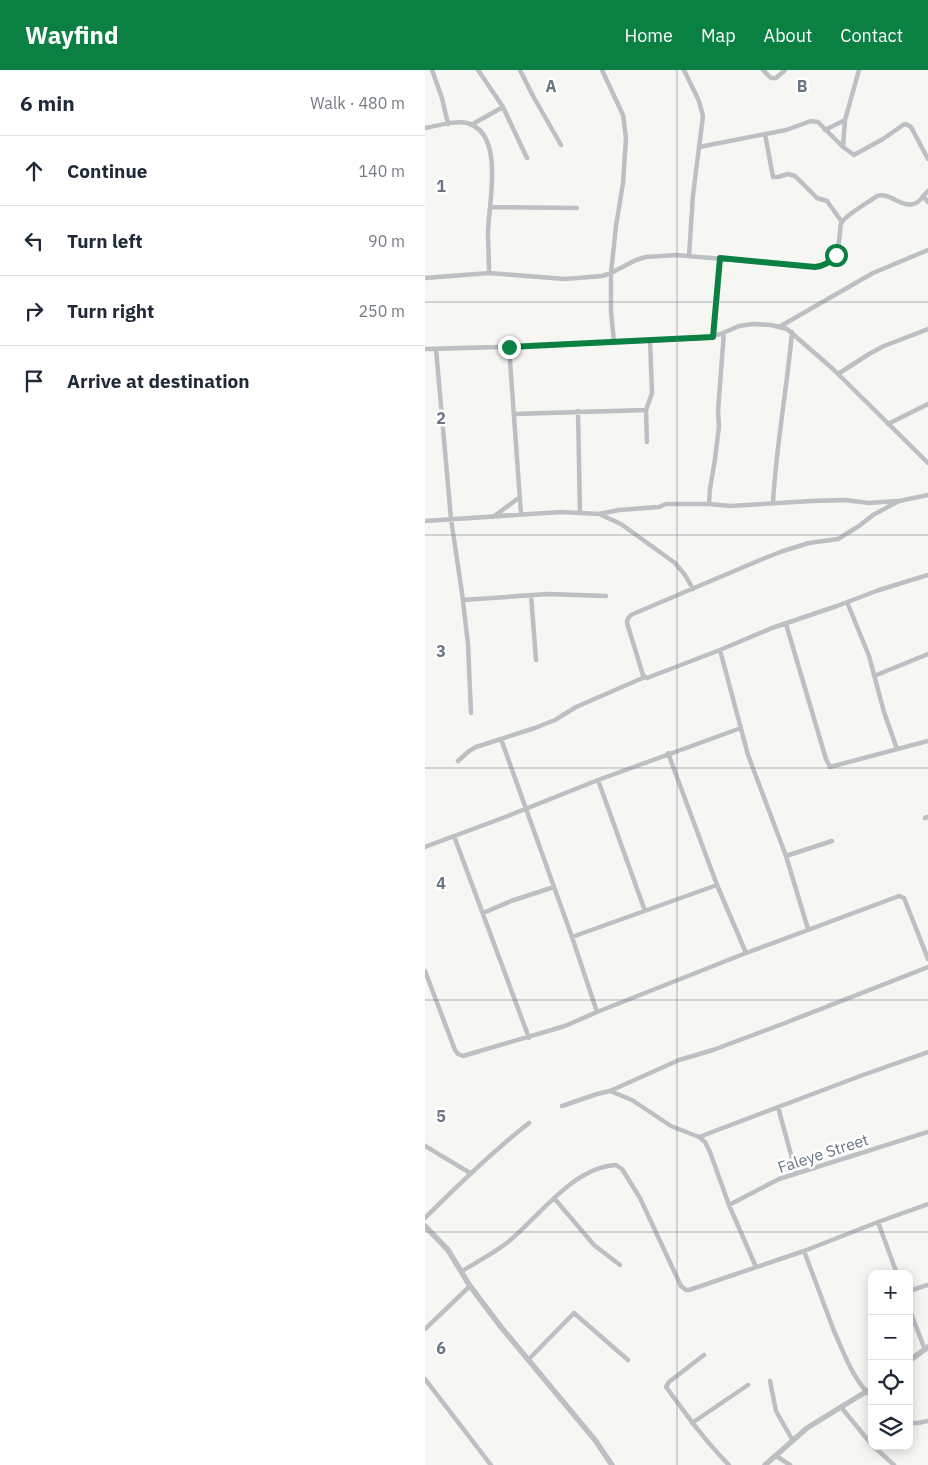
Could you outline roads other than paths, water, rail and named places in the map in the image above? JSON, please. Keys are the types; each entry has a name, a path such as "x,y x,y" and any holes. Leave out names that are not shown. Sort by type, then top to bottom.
{"street":[{"path":"432,70 442,98 448,124"},
{"path":"478,70 503,107 527,158"},
{"path":"520,70 561,145"},
{"path":"602,70 623,115 625,138 623,184 611,274 611,312 614,342"},
{"path":"684,70 702,108 703,125 693,195 689,256"},
{"path":"763,70 771,78 776,78 785,70"},
{"path":"843,147 845,120 859,70"},
{"path":"471,125 503,107"},
{"path":"699,148 787,130 811,120 818,122 843,147 854,155 906,124 911,127 928,159"},
{"path":"825,130 845,120"},
{"path":"425,128 458,122 471,125 483,134 488,144 492,162 491,207 488,230 489,273"},
{"path":"765,134 773,176 778,177 789,174 795,176 817,198 827,201 842,222"},
{"path":"425,278 489,273 565,279 602,276 611,274 636,260 646,257 676,255 821,266 832,261 836,255 842,222 877,196 887,196 904,204 911,205 919,201 928,191"},
{"path":"923,196 928,202"},
{"path":"491,207 577,208"},
{"path":"779,327 873,273 928,250"},
{"path":"713,337 720,258"},
{"path":"425,349 713,337 739,326 753,324 787,328 838,374 928,463"},
{"path":"838,374 884,346 927,330"},
{"path":"709,504 719,426 718,411 724,332"},
{"path":"773,503 776,460 792,332"},
{"path":"647,442 646,410 651,393 650,340"},
{"path":"509,347 521,514"},
{"path":"436,349 451,519 468,644 471,713"},
{"path":"888,424 928,404"},
{"path":"514,414 646,410"},
{"path":"579,411 580,513"},
{"path":"425,521 561,512 599,514 619,510 659,507 667,504 730,506 845,500 869,503 899,501 928,496"},
{"path":"492,517 520,497"},
{"path":"645,677 627,621 629,616 783,550 809,543 838,539 873,515 899,501"},
{"path":"869,503 873,515"},
{"path":"599,514 621,524 675,563 693,589"},
{"path":"458,761 469,750 555,720 576,707 645,677 647,678 879,590 928,576"},
{"path":"463,600 531,595 573,594 606,596"},
{"path":"531,595 536,660"},
{"path":"847,602 869,656 884,712 897,749"},
{"path":"786,624 825,759 830,767 928,741"},
{"path":"720,650 747,755 786,856 808,929"},
{"path":"874,676 918,656 928,654"},
{"path":"425,847 668,753 741,728"},
{"path":"501,739 597,1012"},
{"path":"668,753 717,885 746,953"},
{"path":"598,780 645,911"},
{"path":"454,836 529,1038"},
{"path":"786,856 833,841"},
{"path":"572,937 717,885"},
{"path":"483,913 511,901 554,887"},
{"path":"425,971 452,1042 459,1054 466,1056 565,1026 746,953 899,896 904,898 928,959"},
{"path":"562,1106 609,1091 679,1060 713,1050 928,967"},
{"path":"699,1137 928,1052"},
{"path":"609,1091 632,1100 671,1126 699,1137 705,1142 729,1205 756,1267"},
{"path":"777,1107 796,1173"},
{"path":"425,1218 470,1173 529,1123"},
{"name":"Faleye Street","path":"729,1205 779,1179 928,1132"},
{"path":"425,1146 470,1173"},
{"path":"462,1271 507,1242 554,1198 591,1170 605,1166 616,1165 622,1169 640,1198 683,1288 689,1290 804,1251 928,1204"},
{"path":"554,1198 594,1244 620,1265"},
{"path":"878,1222 896,1270"},
{"path":"425,1226 448,1250 470,1286 501,1328 595,1440 612,1465"},
{"path":"765,1465 807,1428 866,1392 845,1355 804,1251"},
{"path":"913,1290 928,1285"},
{"path":"425,1329 470,1286"},
{"path":"528,1360 574,1313 628,1360"},
{"path":"912,1315 926,1348 913,1357"},
{"path":"704,1355 667,1384 667,1387 692,1423 729,1465"},
{"path":"425,1379 491,1465"},
{"path":"770,1381 776,1411 793,1440"},
{"path":"692,1423 748,1385"},
{"path":"841,1406 868,1441"},
{"path":"913,1423 928,1421"},
{"path":"877,1450 894,1465"},
{"path":"776,1456 790,1465"}]}
